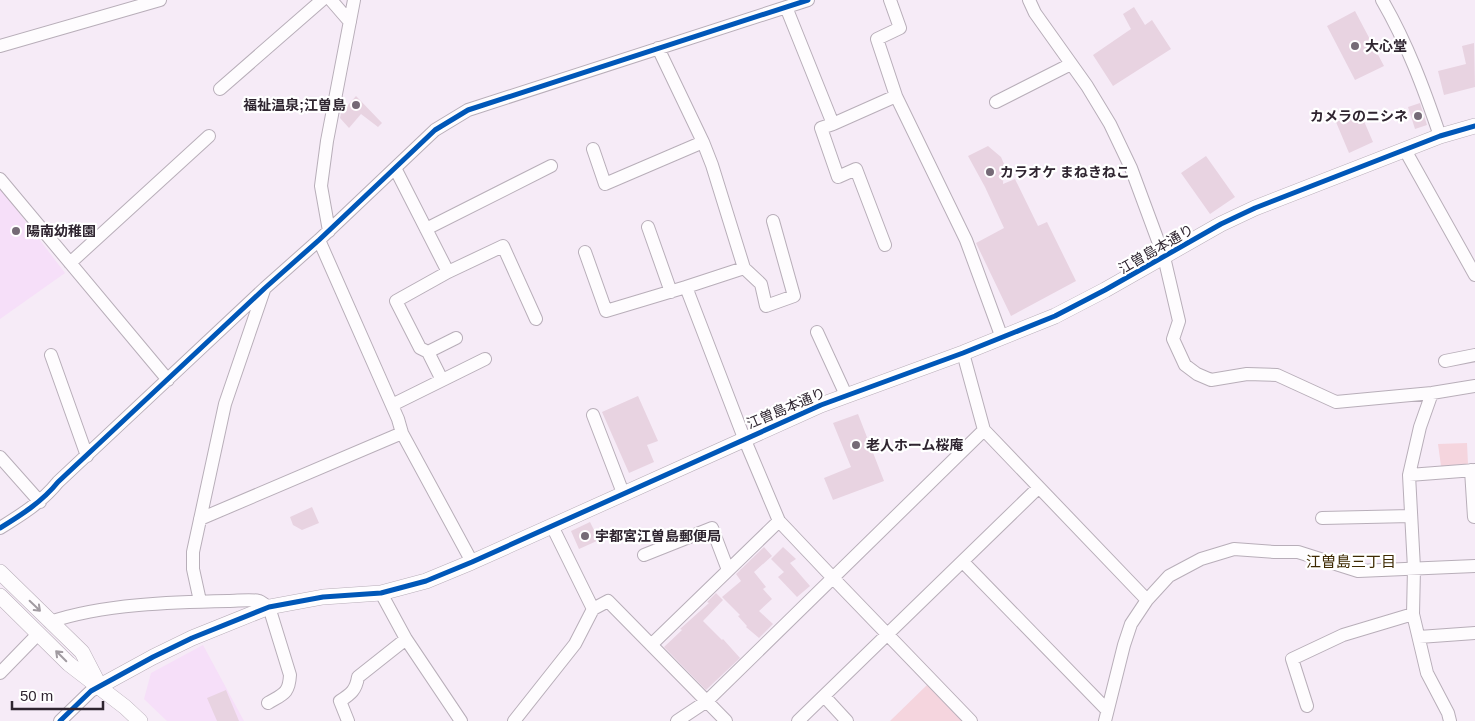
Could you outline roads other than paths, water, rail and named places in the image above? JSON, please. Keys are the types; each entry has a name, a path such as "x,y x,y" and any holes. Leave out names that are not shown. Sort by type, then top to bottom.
{"street":[{"path":"0,46 160,0"},
{"path":"220,89 322,0"},
{"path":"331,0 350,22"},
{"path":"329,231 321,186 327,142 354,0"},
{"path":"0,528 40,502 265,288 329,231 435,130 468,110 808,0"},
{"path":"890,0 900,28 877,38 896,96 966,240 1002,338"},
{"path":"1029,0 1035,14 1087,86 1110,124 1131,168 1164,258 1178,321 1172,340 1185,365 1197,374 1211,380 1247,374 1277,375 1336,402 1432,394 1475,386"},
{"path":"1382,0 1419,74 1440,136"},
{"path":"786,7 833,124"},
{"path":"658,48 712,165 744,268 761,284 766,306 794,296 773,220"},
{"path":"996,102 1071,64"},
{"path":"885,245 856,169 838,177 821,128 896,96"},
{"name":"江曽島本通り","path":"100,686 192,638 269,607 323,598 381,593 426,581 472,562 820,404 963,353 1076,306 1164,258 1221,224 1255,208 1440,136 1475,126"},
{"path":"70,263 209,136"},
{"path":"593,149 605,184 703,142"},
{"path":"1405,150 1475,275"},
{"path":"426,229 551,166"},
{"path":"395,168 448,272"},
{"path":"0,179 168,380"},
{"path":"648,227 671,292"},
{"path":"319,240 392,405 402,433 472,562"},
{"path":"442,380 428,352 420,348 396,301 448,272 503,246 536,318"},
{"path":"585,252 606,311 744,268"},
{"path":"686,287 744,438 779,520 971,721"},
{"path":"200,602 193,569 193,552 225,404 265,288"},
{"path":"817,332 846,395"},
{"path":"428,352 456,338"},
{"path":"963,353 984,430 1147,600"},
{"path":"51,354 87,456"},
{"path":"1445,361 1475,356"},
{"path":"392,405 485,359"},
{"path":"1432,394 1420,427 1409,476 1414,568 1413,614 1427,673 1448,713 1450,721"},
{"path":"593,415 623,493"},
{"path":"677,721 707,700 984,430"},
{"path":"200,519 402,433"},
{"path":"0,457 40,502"},
{"path":"1409,476 1473,470 1474,517"},
{"path":"798,721 1038,488"},
{"path":"1322,518 1411,516"},
{"path":"651,645 779,520"},
{"path":"552,526 593,609"},
{"path":"644,555 712,528 728,570"},
{"path":"1106,716 1131,624 1147,600 1169,576 1201,559 1234,549 1298,552 1358,571 1475,566"},
{"path":"963,562 1106,716"},
{"path":"0,572 82,652 100,686"},
{"path":"381,593 406,639 461,721"},
{"path":"0,596 69,664 100,686 140,721"},
{"path":"50,622 66,616 144,605 259,601 269,607 290,675 289,686 285,693 268,703"},
{"path":"514,721 575,644 593,609 608,601 726,721"},
{"path":"1307,706 1292,659 1344,635 1413,614"},
{"path":"1419,637 1475,633"},
{"path":"0,673 38,634"},
{"path":"348,721 340,701 351,695 357,687 358,677 406,639"},
{"path":"60,721 91,691 100,686"},
{"path":"824,696 847,721"}],"place":[{"name":"大心堂","path":"1355,46"},
{"name":"福祉温泉;江曽島","path":"356,105"},
{"name":"カメラのニシネ","path":"1418,116"},
{"name":"カラオケ まねきねこ","path":"990,172"},
{"name":"陽南幼稚園","path":"16,231"},
{"name":"老人ホーム桜庵","path":"856,445"},
{"name":"宇都宮江曽島郵便局","path":"585,536"}],"district":[{"name":"江曽島三丁目","path":"1351,561"}]}
